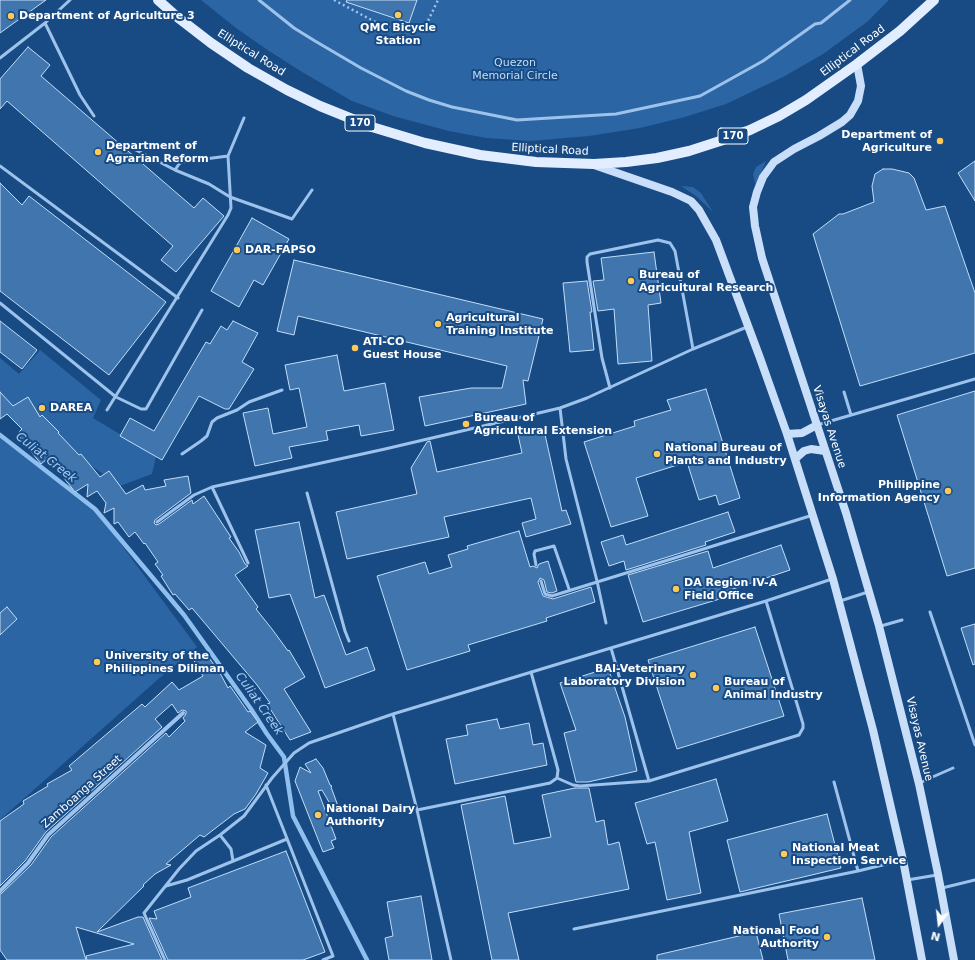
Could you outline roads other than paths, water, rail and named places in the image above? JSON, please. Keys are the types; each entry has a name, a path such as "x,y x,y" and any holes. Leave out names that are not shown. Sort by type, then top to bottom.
{"main road":[{"name":"Elliptical Road","path":"158,0 211,43 248,68 309,101 365,125 418,142 480,155 536,162 594,164 658,158 689,151 750,130 779,116 806,100 857,64 900,31 934,0"},
{"name":"Visayas Avenue","path":"857,64 861,86 858,101 850,115 774,162 763,177 757,192 754,207 755,226 762,258 846,513 879,626 919,784 954,960"},
{"path":"594,164 672,192 691,201 700,210 716,240 760,358 795,459 833,579 874,730 903,860 922,960"},
{"path":"786,434 802,433 816,425"},
{"path":"795,459 804,451 811,449 825,451"}],"street":[{"name":"Zamboanga Street","path":"0,891 28,863 48,835 183,713"}],"lane":[{"path":"0,58 45,23 70,0"},
{"path":"258,0 294,28 315,41 361,68 406,91 452,108 517,120 616,114 700,96 763,61 816,24 821,23 850,0"},
{"path":"45,23 80,95 94,116"},
{"path":"107,410 178,298 228,215 231,208 228,156 244,118"},
{"path":"130,147 175,170 209,184 230,197 292,219 312,190"},
{"path":"175,170 182,162 228,156"},
{"path":"0,166 178,298"},
{"path":"0,174 3,169"},
{"path":"610,388 602,358 587,262 587,257 590,254 658,240 670,243 675,251 693,349"},
{"path":"0,303 116,397 141,409 146,409 202,310"},
{"path":"157,522 165,518 194,495 212,487 560,408 610,388 693,349 748,326"},
{"path":"816,425 975,379"},
{"path":"182,454 202,441 206,436 212,422 217,418 237,410 249,402 282,390"},
{"path":"844,392 851,415"},
{"path":"560,408 566,459 597,581 606,623"},
{"path":"212,487 248,563"},
{"path":"307,493 345,632 349,641"},
{"path":"541,581 548,596 813,515"},
{"path":"536,565 534,554 535,551 554,546 568,589"},
{"path":"165,960 144,913 196,851 220,835 244,816 266,784 294,753 309,743 394,714 766,601 833,579"},
{"path":"839,601 869,591"},
{"path":"557,778 573,785 580,786 649,781 795,737 802,732 802,724 766,601"},
{"path":"930,612 975,745"},
{"path":"879,626 902,620"},
{"path":"611,648 649,781"},
{"path":"417,810 550,783 557,778 558,770 531,672"},
{"path":"394,714 452,960"},
{"path":"919,784 953,768"},
{"path":"834,782 858,871"},
{"path":"266,784 333,956 322,960"},
{"path":"220,835 231,849 233,861"},
{"path":"166,886 187,880 288,839"},
{"path":"574,929 858,871 903,860"},
{"path":"907,880 938,874"},
{"path":"941,889 975,880"}],"waterway":[{"name":"Culiat Creek","path":"0,435 95,509 184,615 251,709 284,757 293,816 367,960"}],"place":[{"name":"QMC Bicycle Station","path":"398,15"},
{"name":"Department of Agriculture 3","path":"11,16"},
{"name":"Department of Agriculture","path":"940,141"},
{"name":"Department of Agrarian Reform","path":"98,152"},
{"name":"DAR-FAPSO","path":"237,250"},
{"name":"Bureau of Agricultural Research","path":"631,281"},
{"name":"Agricultural Training Institute","path":"438,324"},
{"name":"ATI-CO Guest House","path":"355,348"},
{"name":"DAREA","path":"42,408"},
{"name":"Bureau of Agricultural Extension","path":"466,424"},
{"name":"National Bureau of Plants and Industry","path":"657,454"},
{"name":"Philippine Information Agency","path":"948,491"},
{"name":"DA Region IV-A Field Office","path":"676,589"},
{"name":"University of the Philippines Diliman","path":"97,662"},
{"name":"BAI-Veterinary Laboratory Division","path":"693,675"},
{"name":"Bureau of Animal Industry","path":"716,688"},
{"name":"National Dairy Authority","path":"318,815"},
{"name":"National Meat Inspection Service","path":"784,854"},
{"name":"National Food Authority","path":"827,937"}],"park label":[{"name":"Quezon Memorial Circle","path":"515,69"}]}
